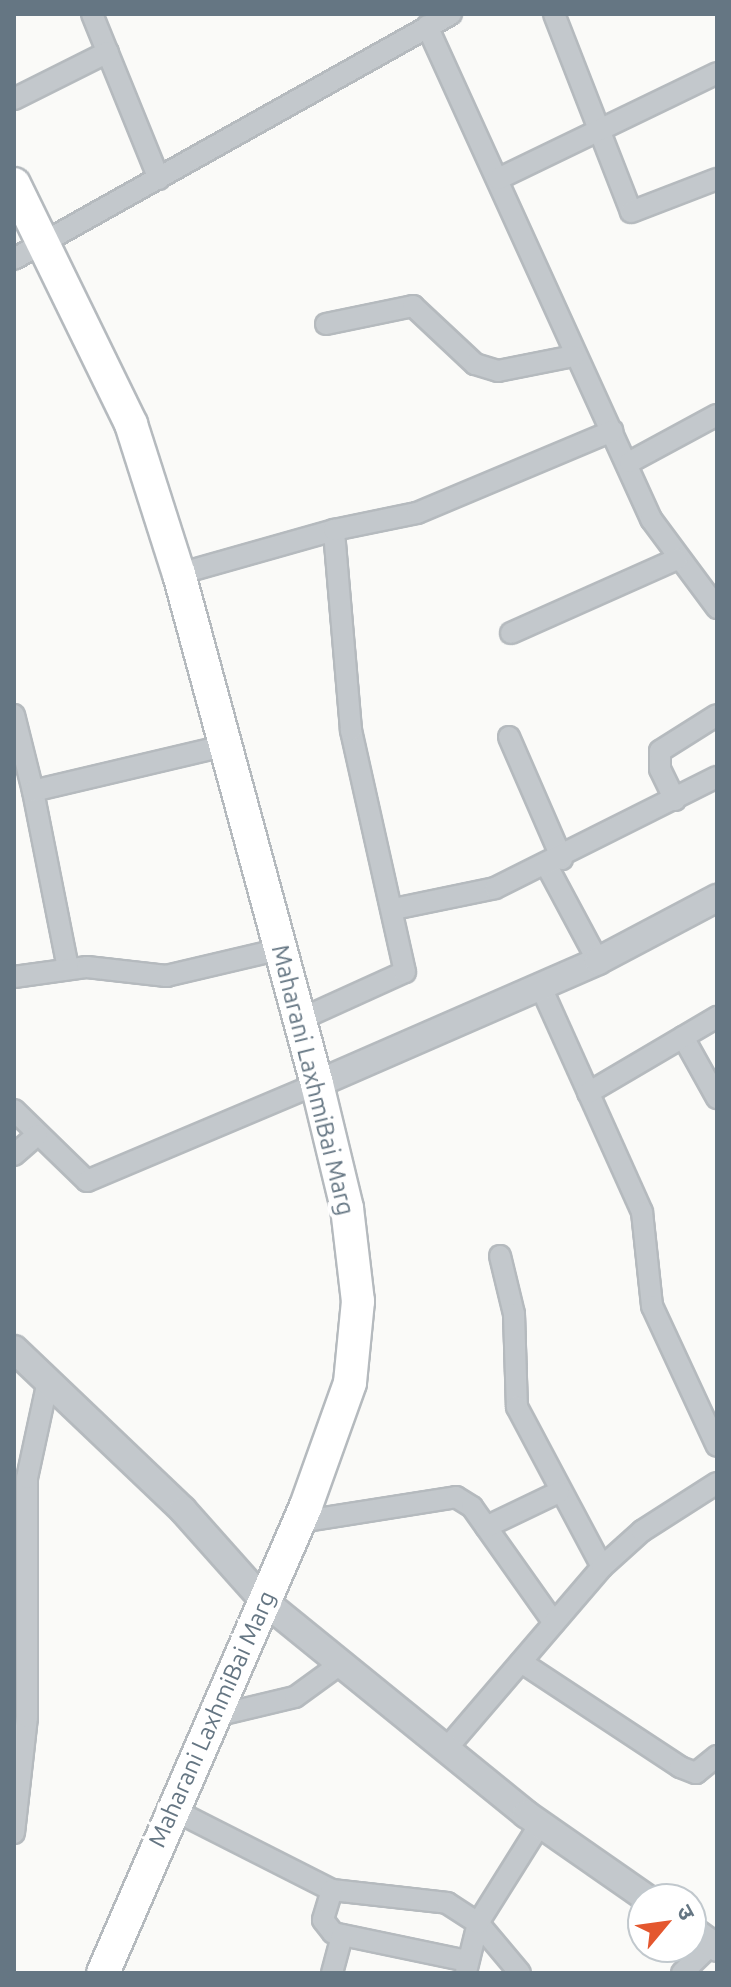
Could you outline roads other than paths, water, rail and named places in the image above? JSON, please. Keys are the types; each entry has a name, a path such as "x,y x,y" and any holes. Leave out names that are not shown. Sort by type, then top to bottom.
{"main road":[{"name":"Maharani LaxhmiBai Marg","path":"14,184 47,242 131,424 179,574 228,745 347,1208 359,1346 299,1522 211,1717 103,1973"}],"street":[{"path":"92,14 159,179"},
{"path":"554,14 603,130 631,212 717,179"},
{"path":"14,259 440,18 498,179 574,356 630,462 651,519 677,559 717,608"},
{"path":"14,99 108,52"},
{"path":"498,179 717,73"},
{"path":"326,324 413,306 475,364 498,371 574,356"},
{"path":"630,462 717,415"},
{"path":"179,574 334,530 417,513 612,431"},
{"path":"299,1020 405,972 394,909 351,730 334,530"},
{"path":"511,633 677,559"},
{"path":"14,715 33,791 68,968"},
{"path":"675,800 660,769 660,751 717,715"},
{"path":"509,737 554,862 598,961"},
{"path":"33,791 228,745"},
{"path":"394,909 441,904 554,862 717,777"},
{"path":"14,1110 75,1174 100,1180 598,961 717,898"},
{"path":"14,977 68,968 149,977 281,949"},
{"path":"540,985 645,1223 652,1306 664,1341 717,1446"},
{"path":"588,1093 717,1017"},
{"path":"683,1037 717,1098"},
{"path":"14,1155 37,1135"},
{"path":"500,1256 514,1314 517,1407 559,1492 602,1567"},
{"path":"14,1349 183,1510 264,1601 339,1665 540,1824 627,1884"},
{"path":"14,1833 21,1716 27,1478 48,1381"},
{"path":"447,1748 602,1567 652,1523 717,1483"},
{"path":"486,1527 559,1492"},
{"path":"299,1522 441,1495 472,1507 554,1623"},
{"path":"521,1662 689,1772 717,1756"},
{"path":"211,1717 295,1697 339,1665"},
{"path":"172,1809 332,1890 425,1897 478,1923 520,1973"},
{"path":"332,1890 323,1920 342,1935 421,1964 466,1967 478,1923 540,1824"},
{"path":"332,1973 342,1935"}]}
